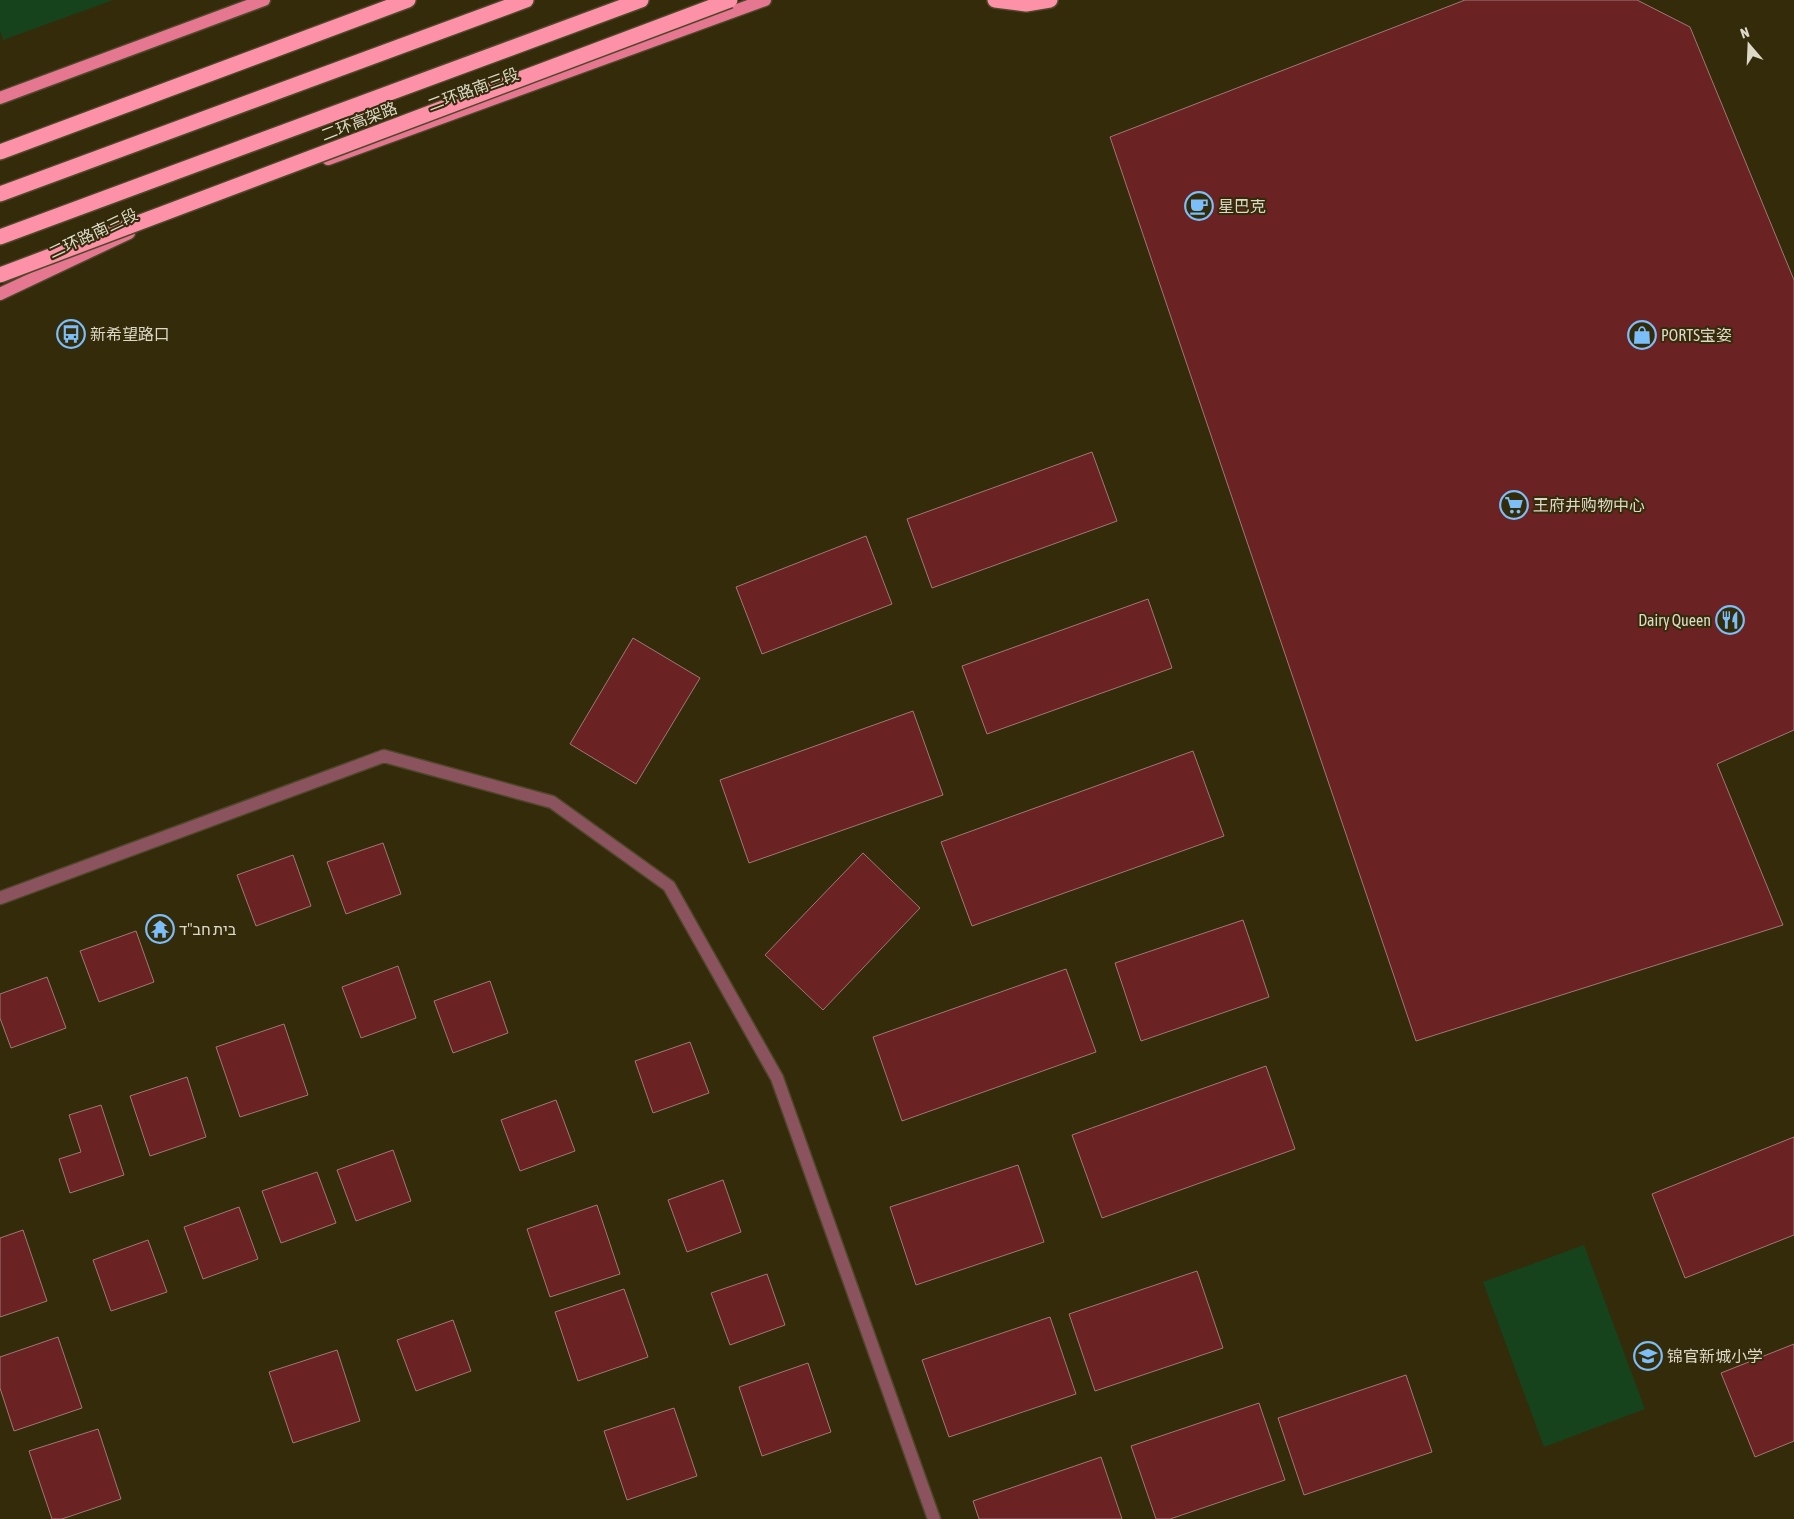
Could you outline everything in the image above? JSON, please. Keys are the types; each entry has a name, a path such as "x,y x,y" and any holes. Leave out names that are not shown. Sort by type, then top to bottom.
{"highway":[{"path":"0,152 408,0"},
{"path":"0,194 526,0"},
{"path":"0,238 641,0"},
{"name":"二环高架路","path":"0,274 730,0"},
{"path":"995,0 1026,4 1050,0"}],"main road":[{"path":"0,98 264,0"},
{"name":"二环路南三段","path":"0,294 140,228 766,0"},
{"path":"0,274 140,228"}],"lane":[{"path":"0,898 384,756 552,802 669,886 777,1078 934,1519"}],"green space":[{"path":"0,0 113,0 3,40 0,31"},
{"path":"1584,1245 1645,1409 1544,1447 1483,1282"}],"building":[{"name":"王府井购物中心","path":"1465,0 1637,0 1690,27 1794,280 1794,730 1717,764 1783,925 1416,1041 1110,137"},
{"path":"1092,452 1117,521 932,588 907,519"},
{"path":"866,536 892,604 762,654 736,587"},
{"path":"1148,599 1172,668 987,734 962,666"},
{"path":"633,638 700,678 636,784 570,744"},
{"path":"913,711 943,795 749,863 720,780"},
{"path":"1193,751 1224,836 972,926 941,842"},
{"path":"383,843 401,894 346,914 327,862"},
{"path":"863,853 920,908 823,1010 765,955"},
{"path":"293,855 311,906 256,926 237,875"},
{"path":"1243,920 1269,997 1141,1041 1115,963"},
{"path":"136,931 154,982 99,1002 80,951"},
{"path":"398,966 416,1018 361,1038 342,987"},
{"path":"1066,969 1096,1052 902,1121 873,1037"},
{"path":"47,977 66,1028 11,1048 0,1018 0,994"},
{"path":"490,981 508,1033 453,1053 434,1001"},
{"path":"284,1024 308,1095 240,1117 216,1047"},
{"path":"690,1042 709,1093 653,1113 635,1061"},
{"path":"1266,1066 1295,1149 1102,1218 1072,1135"},
{"path":"187,1077 206,1137 150,1156 130,1096"},
{"path":"556,1100 575,1151 520,1171 501,1120"},
{"path":"101,1105 124,1175 70,1193 59,1159 81,1152 69,1115"},
{"path":"1794,1137 1794,1235 1685,1278 1652,1194"},
{"path":"393,1150 411,1201 356,1221 337,1170"},
{"path":"1018,1165 1044,1242 916,1285 890,1207"},
{"path":"317,1172 336,1223 281,1243 262,1191"},
{"path":"723,1180 741,1232 687,1252 668,1200"},
{"path":"597,1205 620,1274 550,1297 527,1229"},
{"path":"239,1207 258,1259 203,1279 184,1227"},
{"path":"23,1230 47,1301 0,1317 0,1238"},
{"path":"148,1240 167,1292 111,1311 93,1260"},
{"path":"1197,1271 1223,1348 1095,1391 1069,1314"},
{"path":"767,1274 785,1325 730,1345 711,1293"},
{"path":"624,1289 648,1357 578,1381 555,1312"},
{"path":"1050,1317 1076,1394 949,1437 922,1360"},
{"path":"453,1320 471,1371 416,1391 397,1340"},
{"path":"58,1337 82,1408 14,1431 0,1388 0,1357"},
{"path":"1794,1344 1794,1441 1755,1457 1721,1373"},
{"path":"337,1350 360,1421 293,1443 269,1372"},
{"path":"808,1363 831,1432 762,1456 739,1387"},
{"path":"1406,1375 1432,1452 1304,1495 1278,1418"},
{"path":"1259,1403 1285,1480 1170,1519 1156,1519 1131,1446"},
{"path":"674,1408 697,1476 627,1500 604,1431"},
{"path":"98,1429 121,1499 62,1519 52,1519 29,1451"},
{"path":"1101,1457 1122,1519 979,1519 973,1501"}],"place":[{"name":"星巴克","path":"1199,206"},
{"name":"新希望路口","path":"71,334"},
{"name":"PORTS宝姿","path":"1642,335"},
{"name":"王府井购物中心","path":"1514,505"},
{"name":"Dairy Queen","path":"1730,620"},
{"name":"בית חב\"ד","path":"160,929"},
{"name":"锦官新城小学","path":"1648,1356"}]}
